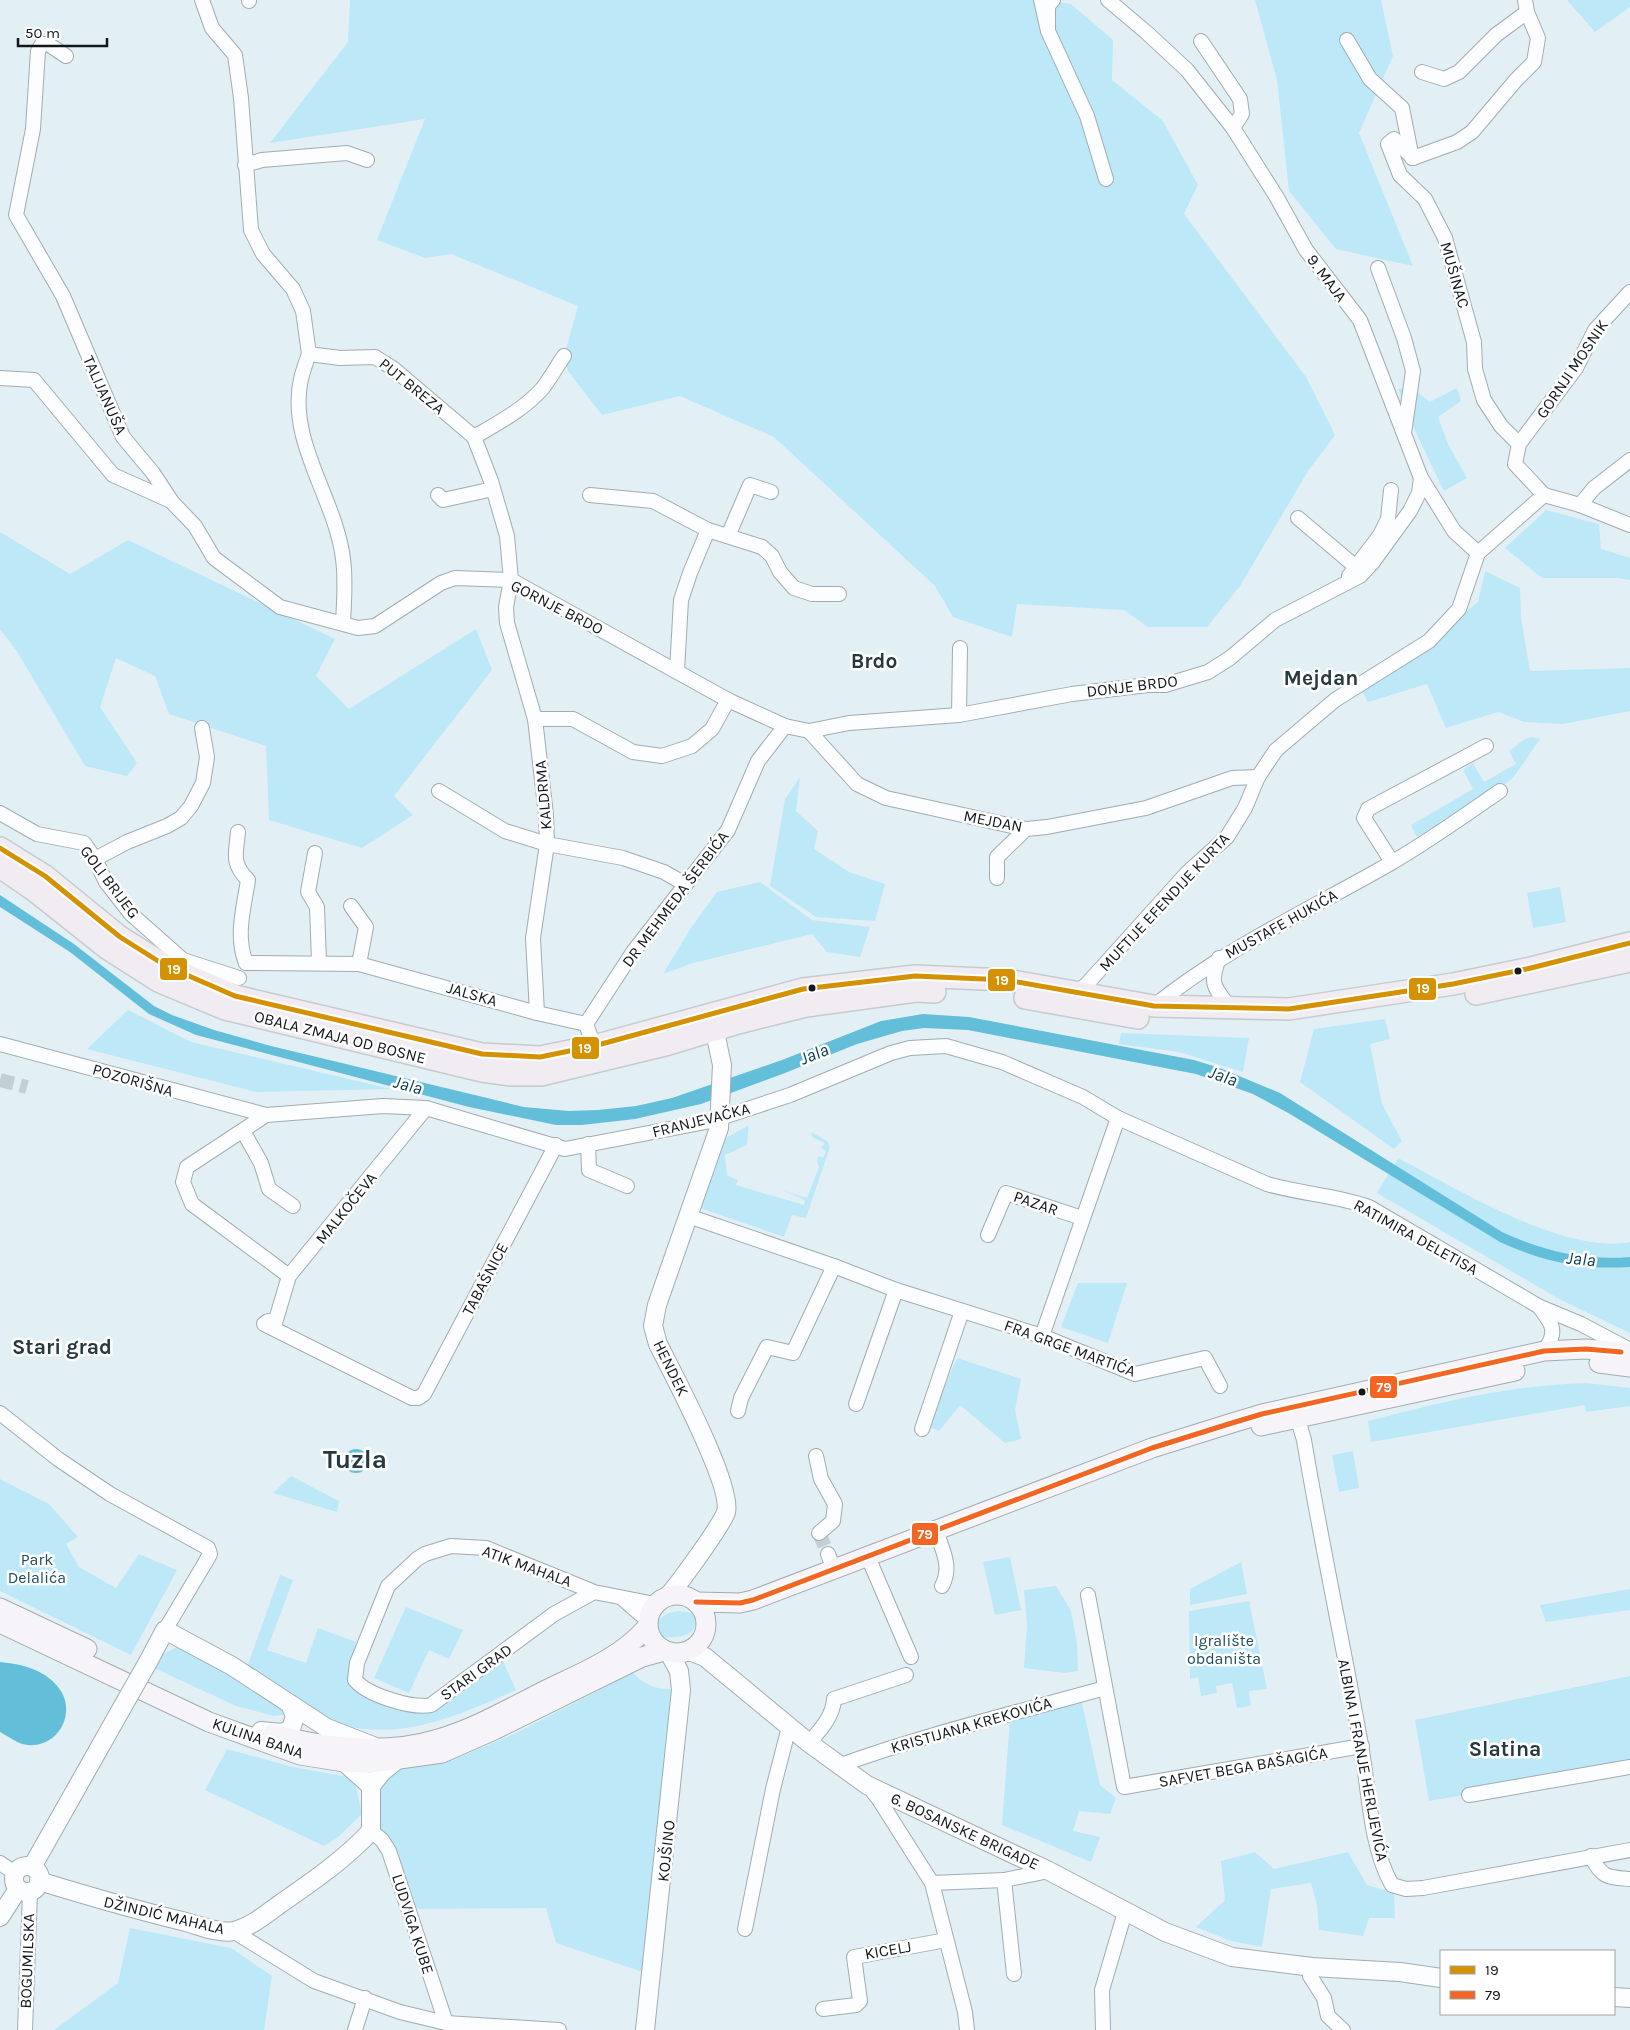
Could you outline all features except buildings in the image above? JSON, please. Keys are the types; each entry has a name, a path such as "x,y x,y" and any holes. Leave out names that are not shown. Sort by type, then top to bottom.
{"main road":[{"name":"OBALA ZMAJA OD BOSNE","path":"0,848 45,876 120,937 166,966 482,1054 540,1057 594,1046 716,1030 803,989 915,976 1006,980 1076,993 1151,1013"},
{"name":"OBALA ZMAJA OD BOSNE","path":"0,867 35,891 108,949 158,981 225,1009 360,1044 482,1071 511,1075 541,1075 666,1045 806,1006 916,991 1008,994 1071,1008 1151,1013"},
{"path":"1151,1013 1230,1008 1289,1009 1364,999 1522,970 1630,943"},
{"path":"1151,1013 1288,1022 1363,1013 1524,985 1630,961"},
{"path":"740,1603 716,1619 704,1635 683,1653 654,1644 654,1612 676,1595 693,1600 740,1603 753,1600 831,1562 868,1557 1152,1448 1202,1434 1296,1413 1544,1351 1586,1349 1630,1352"},
{"path":"1296,1413 1547,1364 1586,1362 1630,1366"},
{"path":"693,1600 704,1613 704,1635"},
{"name":"KULINA BANA","path":"0,1608 261,1731 300,1741 379,1748 438,1739 489,1718 623,1650 654,1612"},
{"name":"KULINA BANA","path":"0,1623 209,1722 300,1755 371,1764 442,1753 494,1730 642,1657 683,1653"}],"street":[{"path":"202,0 212,28 235,55 241,98 251,230 263,254 293,289 302,311 309,354 301,380 299,404 302,434 326,496 343,559 342,624"},
{"path":"1041,0 1048,32 1087,116 1106,179"},
{"path":"1048,32 1048,6 1053,0"},
{"name":"9. MAJA","path":"1108,0 1187,70 1233,128 1276,196 1306,250 1360,320 1421,478 1454,531 1478,553"},
{"path":"1347,40 1370,79 1402,108 1413,158 1456,142 1472,132 1516,80 1534,62 1538,38 1526,6 1459,72 1444,79 1422,72"},
{"path":"1201,41 1240,99 1242,114 1233,128"},
{"name":"TALIJANUŠA","path":"66,56 48,44 42,44 38,51 33,128 16,215 63,296 122,437 153,473 172,502 195,526 214,558 241,579"},
{"name":"MUŠINAC","path":"1413,158 1394,138 1388,144 1400,175 1424,199 1445,238 1474,342 1475,369 1484,400 1500,426 1519,444"},
{"path":"245,165 262,160 347,154 367,160"},
{"name":"9. MAJA","path":"1378,268 1404,338 1413,371 1404,436"},
{"name":"GORNJI MOSNIK","path":"1519,444 1576,368 1595,330 1630,292"},
{"name":"PUT BREZA","path":"309,354 340,358 375,357 394,369 474,436 508,536 511,580"},
{"path":"474,436 507,418 542,389 564,356"},
{"path":"0,378 34,380 113,475 172,502"},
{"path":"1519,444 1514,464 1544,496 1580,505 1630,525"},
{"path":"1580,505 1594,488 1630,460"},
{"name":"DONJE BRDO","path":"785,726 809,731 849,722 959,715 1072,694 1148,685 1165,685 1208,672 1230,658 1275,620 1360,576 1410,512 1419,493 1421,478"},
{"path":"728,536 750,484 771,492"},
{"path":"438,495 443,500 493,488"},
{"name":"DONJE BRDO","path":"1340,587 1356,567 1388,518 1390,490"},
{"path":"590,495 653,501 708,530 762,547 772,556 780,572 794,588 812,594 839,594"},
{"path":"1478,553 1544,496"},
{"path":"1298,518 1356,567"},
{"path":"677,671 681,600 708,530"},
{"name":"MUFTIJE EFENDIJE KURTA","path":"1076,993 1086,985 1187,873 1227,837 1245,808 1258,777 1276,750 1335,700 1429,641 1459,609 1478,553"},
{"name":"GORNJE BRDO","path":"241,579 280,606 358,628 375,626 441,583 455,578 511,580 728,700 785,726"},
{"name":"KALDRMA","path":"511,580 506,607 507,622 535,719 547,844 533,938 537,1013"},
{"path":"959,715 960,648"},
{"path":"535,719 573,719 633,752 662,756 692,746 712,729 728,700"},
{"name":"DR MEHMEDA ŠERBIĆA","path":"586,1024 633,952 685,884 702,866 728,830 758,761 785,726"},
{"path":"96,859 127,842 167,826 181,818 191,806 203,783 207,758 202,728"},
{"name":"MEJDAN","path":"809,731 856,784 886,798 1026,828 1047,827 1146,808 1232,778 1258,777"},
{"path":"1392,862 1364,818 1368,809 1486,746"},
{"path":"438,791 505,831 547,844 623,858 664,872 685,884"},
{"name":"MUSTAFE HUKIĆA","path":"1230,1008 1215,986 1212,976 1219,958 1392,862 1436,836 1500,792"},
{"name":"GOLI BRIJEG","path":"0,813 37,834 84,843 96,859 106,882 131,914 183,960 237,987"},
{"path":"997,878 997,857 1026,828"},
{"path":"237,987 246,963 240,950 239,935 248,880 238,870 235,862 238,832"},
{"path":"315,853 308,892 317,907 319,962"},
{"path":"351,906 372,925 359,964"},
{"path":"1151,1013 1219,958"},
{"name":"JALSKA","path":"246,963 319,962 359,964 537,1013 586,1024"},
{"path":"586,1024 594,1046"},
{"name":"HENDEK","path":"654,1612 681,1578 722,1519 727,1503 710,1453 658,1344 653,1326 657,1305 686,1219 704,1174 721,1110 722,1065 716,1030"},
{"name":"POZORIŠNA","path":"0,1044 266,1115"},
{"name":"FRANJEVAČKA","path":"266,1115 383,1106 426,1108 565,1149 721,1110 790,1095 891,1053 930,1045 954,1048 1002,1062 1083,1097 1118,1118"},
{"name":"MALKOČEVA","path":"278,1314 289,1276 426,1108"},
{"path":"266,1115 187,1167 183,1182 187,1196 192,1204 289,1276"},
{"path":"1042,1336 1118,1118"},
{"name":"RATIMIRA DELETISA","path":"1118,1118 1267,1184 1288,1190 1345,1198 1369,1207 1540,1307 1582,1324 1630,1352"},
{"path":"243,1131 261,1163 269,1189 293,1206"},
{"path":"588,1144 589,1170 627,1186"},
{"name":"TABAŠNICE","path":"278,1314 275,1323 268,1321 264,1324 341,1364 412,1398 418,1398 424,1394 556,1145"},
{"name":"PAZAR","path":"988,1236 1006,1193 1082,1218"},
{"name":"FRA GRGE MARTIĆA","path":"686,1219 694,1218 834,1266 896,1290 1042,1336 1135,1374 1205,1358 1220,1386"},
{"path":"738,1411 741,1398 767,1347 793,1353 834,1266"},
{"path":"856,1404 896,1290"},
{"path":"1540,1307 1548,1319 1553,1332 1550,1342 1544,1351"},
{"path":"922,1429 962,1311"},
{"path":"0,1413 58,1460 153,1520 205,1544 210,1554 165,1630 27,1880 0,1917"},
{"name":"ALBINA I FRANJE HERLJEVIĆA","path":"1296,1413 1304,1440 1316,1512 1362,1746 1376,1836 1385,1873 1392,1885 1406,1889 1423,1888 1630,1850"},
{"path":"816,1456 821,1479 836,1504 833,1521 819,1534"},
{"path":"936,1531 947,1563 948,1575 942,1586"},
{"name":"ATIK MAHALA","path":"355,1676 356,1664 388,1586 425,1554 451,1546 486,1548 594,1592 622,1598 654,1612"},
{"path":"868,1557 911,1657"},
{"path":"681,1578 684,1590 693,1600"},
{"name":"STARI GRAD","path":"355,1676 355,1680 365,1689 411,1706 431,1704 554,1614 594,1592"},
{"path":"1088,1595 1105,1688"},
{"path":"165,1630 232,1666 327,1728 379,1748"},
{"name":"KOJŠINO","path":"645,2030 674,1766 681,1690 679,1671 683,1653"},
{"name":"6. BOSANSKE BRIGADE","path":"683,1653 789,1727 838,1766 867,1785 1049,1872 1165,1932 1232,1957 1312,1967 1400,1972 1440,1978"},
{"path":"809,1744 828,1719 833,1708 834,1699 906,1675"},
{"name":"SAFVET BEGA BAŠAGIĆA","path":"1105,1688 1124,1787 1362,1746"},
{"name":"KRISTIJANA KREKOVIĆA","path":"838,1766 873,1753 950,1730 1105,1688"},
{"path":"261,1731 282,1733 291,1729 294,1716 290,1704"},
{"path":"745,1929 771,1797 789,1727"},
{"path":"233,1931 254,1922 328,1871 371,1831 371,1786 382,1772 397,1760"},
{"path":"344,1762 371,1786"},
{"path":"1468,1795 1630,1767"},
{"path":"867,1785 878,1798 932,1883 965,2012 966,2030"},
{"name":"LUDVIGA KUBE","path":"371,1831 382,1840 390,1851 446,2023"},
{"path":"1591,1856 1599,1872 1609,1878 1630,1879"},
{"name":"DŽINDIĆ MAHALA","path":"0,1863 27,1880 127,1908 210,1928 233,1931 314,1981 400,2012 446,2023 559,2030"},
{"path":"932,1883 1004,1880 1049,1872"},
{"name":"BOGUMILSKA","path":"25,2030 27,1880"},
{"path":"1004,1880 1014,1974"},
{"path":"1102,2030 1102,1990 1125,1912"},
{"name":"KICELJ","path":"823,2008 856,2005 860,2001 854,1957 946,1940"},
{"path":"1312,1967 1310,1976 1324,1998 1328,2016 1343,2030"},
{"path":"1615,1997 1630,1998"},
{"path":"355,2030 365,1998"},
{"path":"446,2023 465,2030"}],"green space":[{"path":"350,0 1044,0 1071,4 1113,40 1112,80 1163,121 1198,185 1184,214 1306,377 1335,435 1308,471 1240,586 1207,627 1148,627 1124,610 1017,604 1012,637 953,617 935,586 774,437 680,396 602,415 568,371 564,356 578,306 451,254 425,258 377,240 425,119 270,143 348,42"},
{"path":"1255,0 1381,0 1393,56 1359,133 1413,266 1336,249 1289,191 1277,80"},
{"path":"1567,0 1630,0 1630,7 1595,32"},
{"path":"1412,388 1430,402 1457,388 1461,401 1438,417 1448,444 1467,478 1444,491 1416,433 1398,389"},
{"path":"1546,510 1599,524 1601,549 1630,558 1630,580 1619,578 1542,578 1505,548"},
{"path":"0,532 70,574 128,540 335,639 316,676 349,709 476,629 492,670 394,796 413,815 362,848 269,820 266,746 169,714 155,676 116,658 100,707 137,763 127,776 85,766 16,650 0,629"},
{"path":"1485,571 1520,588 1521,618 1530,671 1630,668 1630,711 1563,724 1524,722 1498,712 1446,728 1427,684 1368,702 1362,691 1478,602"},
{"path":"1532,737 1540,739 1513,778 1499,789 1417,837 1411,825 1473,789 1463,770 1473,763 1484,782 1516,764 1509,751 1525,739"},
{"path":"800,777 796,811 818,831 814,849 849,872 885,884 875,921 816,917 770,886 785,799"},
{"path":"760,882 812,920 870,927 860,957 827,952 812,934 693,963 663,974 691,928 717,892"},
{"path":"1560,887 1566,922 1533,928 1527,893"},
{"path":"128,1010 191,1042 391,1089 256,1092 87,1049"},
{"path":"1385,1019 1390,1039 1370,1044 1382,1104 1402,1141 1394,1149 1300,1082 1314,1029"},
{"path":"1121,1033 1249,1038 1243,1072 1179,1052 1119,1044"},
{"path":"749,1125 747,1145 725,1155 727,1175 738,1180 736,1185 804,1205 805,1200 782,1190 807,1198 819,1167 817,1161 819,1156 823,1158 826,1151 821,1148 825,1143 812,1137 811,1132 827,1141 830,1147 806,1218 792,1215 784,1237 700,1208 726,1138"},
{"path":"1398,1158 1479,1201 1543,1229 1574,1239 1603,1243 1630,1242 1630,1333 1559,1299 1377,1193"},
{"path":"1078,1283 1127,1283 1108,1343 1061,1327"},
{"path":"957,1358 1021,1379 1015,1410 1021,1439 1005,1443 960,1405 939,1431 927,1426"},
{"path":"1587,1383 1630,1388 1630,1406 1586,1412 1585,1405 1371,1442 1368,1421 1422,1407 1504,1391 1559,1384"},
{"path":"1353,1451 1359,1488 1339,1492 1332,1455"},
{"path":"291,1476 339,1501 337,1512 273,1493"},
{"name":"Park Delalića","path":"0,1479 49,1504 78,1537 66,1544 79,1567 116,1588 139,1554 177,1570 131,1655 0,1591"},
{"path":"1010,1557 1021,1610 995,1615 983,1562"},
{"path":"1241,1562 1247,1594 1190,1605 1190,1589"},
{"path":"280,1575 293,1580 267,1650 306,1663 318,1628 356,1642 349,1665 349,1683 360,1694 405,1708 435,1708 503,1661 516,1690 451,1716 407,1728 361,1729 338,1724 247,1667"},
{"path":"1056,1586 1071,1611 1077,1643 1078,1671 1065,1673 1024,1668 1027,1625 1024,1590"},
{"path":"1630,1589 1630,1610 1546,1622 1540,1605"},
{"name":"Igralište obdaništa","path":"1249,1601 1267,1689 1249,1691 1251,1706 1237,1708 1232,1683 1216,1686 1217,1693 1201,1696 1198,1677 1190,1679 1189,1611"},
{"path":"406,1607 463,1630 449,1659 429,1650 409,1693 374,1678"},
{"path":"680,1611 697,1614 697,1622 691,1632 687,1635 662,1637 660,1639 656,1631 658,1622 671,1612"},
{"path":"177,1647 184,1648 252,1685 276,1703 284,1712 283,1715 274,1716 236,1706 154,1668 163,1654"},
{"path":"633,1673 655,1687 681,1690 652,1975 556,1943 546,1908 407,1909 389,1851 371,1831 382,1772 386,1768 455,1759 516,1733"},
{"path":"1630,1676 1630,1767 1429,1801 1415,1720"},
{"path":"1082,1703 1100,1785 1116,1798 1110,1814 1079,1811 1073,1831 1100,1837 1091,1862 1002,1825 1010,1720"},
{"path":"227,1749 293,1767 354,1778 362,1814 338,1837 324,1846 205,1790"},
{"path":"1255,1852 1274,1869 1348,1852 1367,1885 1394,1893 1395,1918 1369,1918 1363,1936 1319,1930 1317,1905 1311,1883 1271,1889 1262,1947 1231,1941 1196,1927 1225,1900 1221,1861"},
{"path":"130,1928 231,1948 272,1976 264,2030 54,2030 118,1983"}],"water":[{"name":"Jala","path":"0,895 74,944 154,1006 172,1015 214,1030 271,1046 524,1107 569,1111 598,1110 636,1106 672,1098 782,1060 881,1021 923,1014 969,1017 1194,1060 1220,1068 1280,1093 1502,1232 1517,1239 1564,1253 1613,1258 1630,1257 1630,1267 1579,1266 1532,1255 1500,1242 1290,1114 1253,1094 1196,1074 968,1030 924,1028 902,1031 857,1044 701,1104 635,1119 582,1125 556,1125 469,1107 196,1035 149,1014 70,952 0,907"},
{"path":"356,1449 364,1453 368,1461 364,1469 356,1473 348,1469 344,1461 348,1453"},
{"path":"0,1662 16,1664 39,1672 58,1687 64,1697 65,1717 62,1726 49,1741 25,1745 0,1732"}],"tunnel":[{"path":"0,1080 27,1087"},
{"path":"819,1533 828,1554"}],"transit line":[{"name":"19","path":"0,848 45,876 120,937 166,966 235,996 482,1054 540,1057 594,1046 803,989 915,976 1006,980 1154,1006 1289,1009 1453,984 1531,968 1630,943"},
{"name":"79","path":"696,1602 740,1603 753,1600 1152,1448 1262,1414 1544,1351 1586,1349 1621,1352"}],"district":[{"name":"Brdo","path":"874,661"},
{"name":"Mejdan","path":"1321,678"},
{"name":"Stari grad","path":"62,1347"},
{"name":"Tuzla","path":"355,1459"},
{"name":"Slatina","path":"1505,1749"}]}
